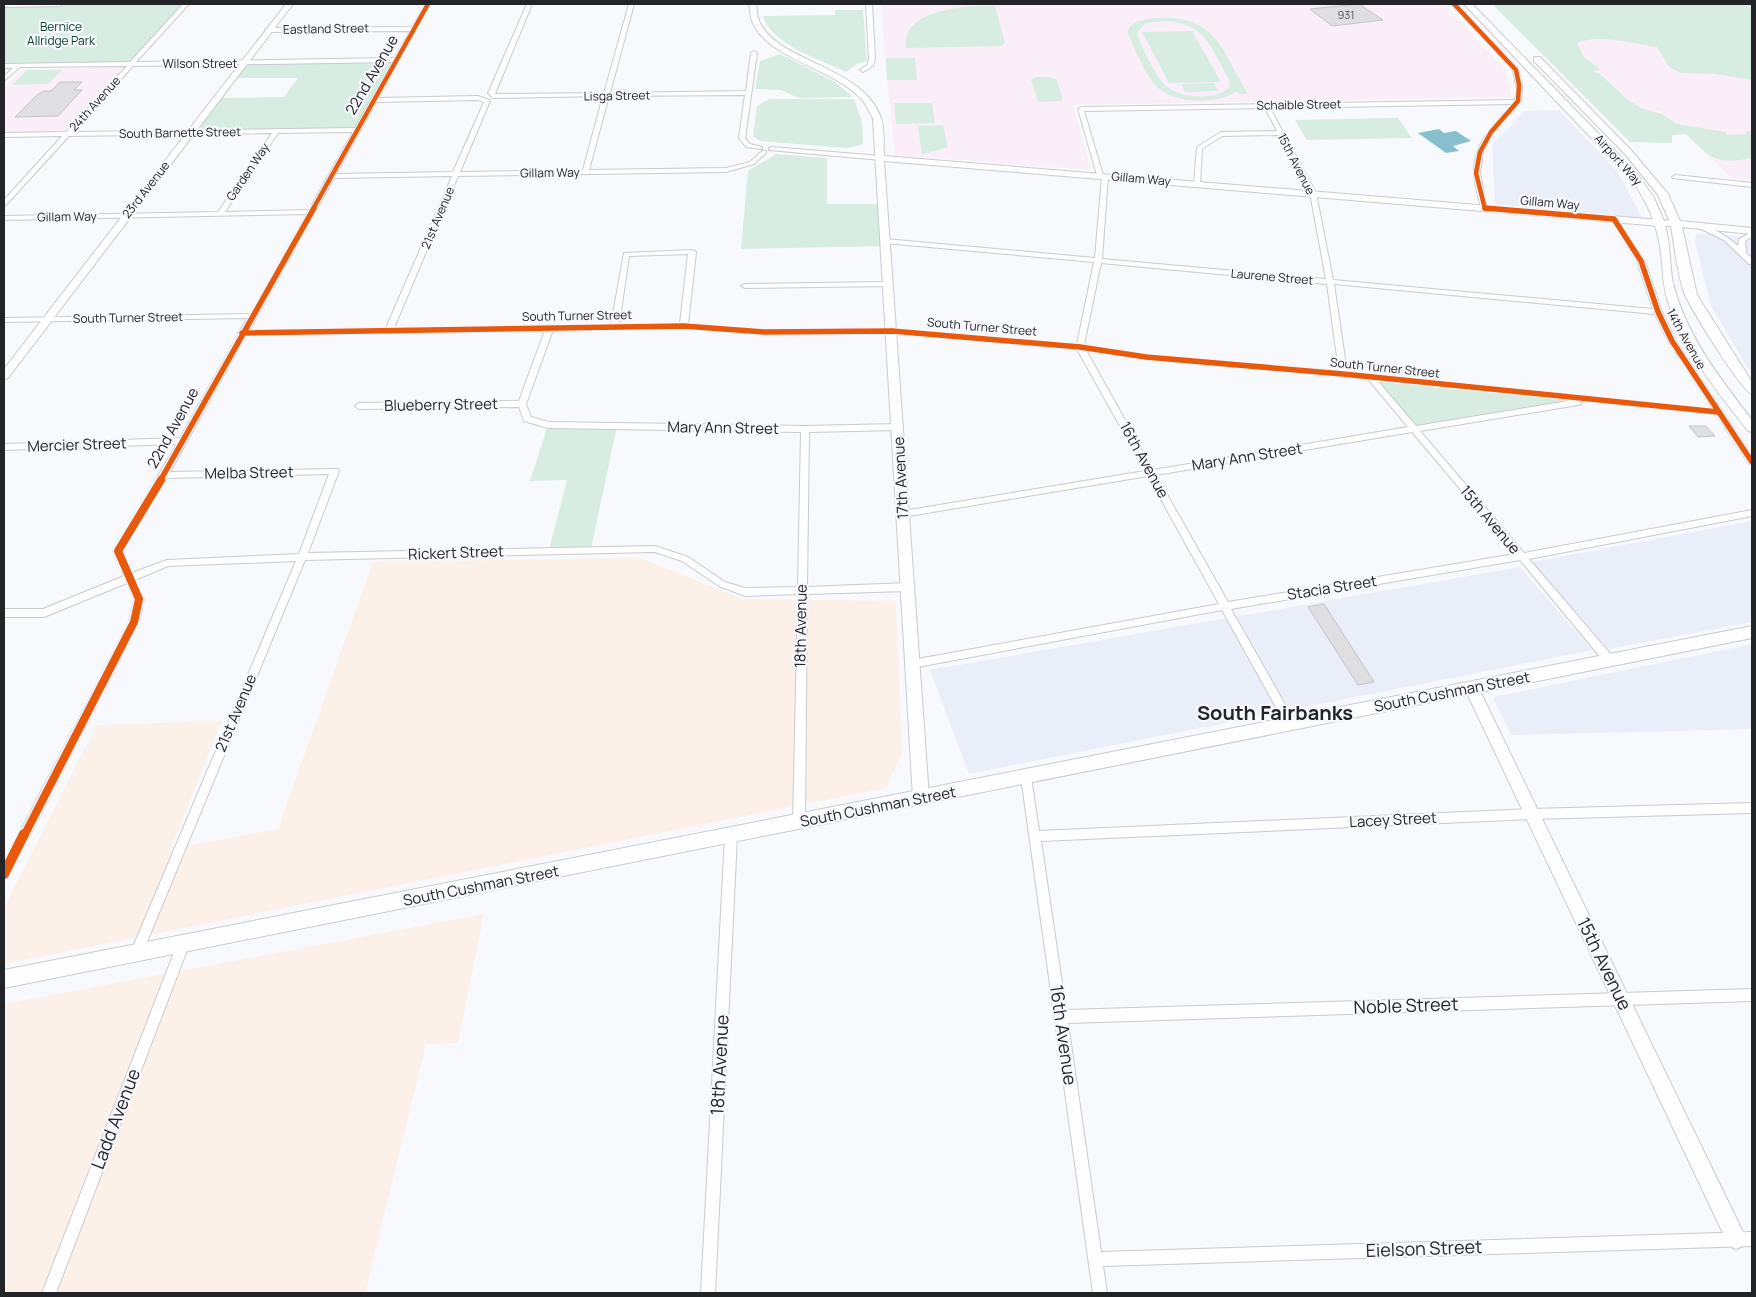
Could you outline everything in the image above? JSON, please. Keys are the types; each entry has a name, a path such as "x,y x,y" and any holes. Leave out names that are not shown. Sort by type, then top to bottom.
{"main road":[{"name":"Airport Way","path":"1468,4 1632,173 1655,207 1665,245 1668,283 1684,326 1699,356 1752,428"},
{"path":"1482,4 1494,17"},
{"name":"Airport Way","path":"1527,50 1650,176 1671,209 1676,224 1685,274 1692,295 1737,371 1752,390"},
{"path":"1660,223 1752,232"},
{"name":"South Cushman Street","path":"4,979 183,946 1752,632"}],"street":[{"path":"4,5 60,4"},
{"name":"24th Avenue","path":"4,204 186,4"},
{"name":"23rd Avenue","path":"4,376 289,4"},
{"name":"22nd Avenue","path":"4,874 134,622 139,598 118,551 164,475 181,441 428,4"},
{"name":"Lisga Street","path":"529,4 491,93 496,98 746,93"},
{"path":"585,173 631,4"},
{"name":"17th Avenue","path":"752,4 755,23 767,37 789,52 838,76 864,96 877,118 899,427 921,798"},
{"path":"863,70 871,65 872,58 869,4"},
{"path":"1454,4 1516,70 1520,84 1517,102 1490,133 1480,150 1475,176 1485,209"},
{"name":"Eastland Street","path":"268,30 414,28"},
{"path":"754,53 746,93 742,140 748,146 762,150"},
{"name":"Wilson Street","path":"4,66 396,60"},
{"path":"4,79 18,66"},
{"name":"21st Avenue","path":"374,100 478,98 487,100 457,175 389,331"},
{"name":"Schaible Street","path":"1102,175 1081,110 1266,105 1517,102"},
{"name":"15th Avenue","path":"1266,105 1313,193 1330,282 1343,374"},
{"name":"South Barnette Street","path":"4,136 357,130"},
{"name":"Garden Way","path":"221,213 276,131"},
{"path":"1198,184 1199,148 1220,134 1280,133"},
{"name":"Gillam Way","path":"331,176 730,170 752,163 762,150 772,149 1660,223"},
{"path":"1080,347 1098,260 1102,175"},
{"path":"1675,177 1752,185"},
{"name":"Gillam Way","path":"4,218 310,212"},
{"name":"14th Avenue","path":"1614,220 1641,261 1658,312 1672,341 1752,462"},
{"path":"1701,226 1726,239 1752,262"},
{"path":"1743,253 1741,240 1752,232"},
{"name":"Laurene Street","path":"885,241 1658,312"},
{"path":"615,326 626,254 692,252 684,326"},
{"path":"745,286 889,284"},
{"name":"South Turner Street","path":"4,320 252,316"},
{"name":"South Turner Street","path":"242,333 615,326 684,326 764,332 892,331 1080,347 1146,358 1343,374 1718,412"},
{"path":"522,404 550,327"},
{"name":"16th Avenue","path":"1080,347 1291,724"},
{"name":"15th Avenue","path":"1372,378 1520,557 1610,661"},
{"name":"Mary Ann Street","path":"903,514 1591,400"},
{"name":"Blueberry Street","path":"359,406 522,404"},
{"name":"Mary Ann Street","path":"522,404 527,419 548,425 805,429 899,427"},
{"name":"18th Avenue","path":"799,822 801,592 805,429"},
{"name":"Mercier Street","path":"4,447 181,441"},
{"name":"21st Avenue","path":"136,954 302,557 335,472"},
{"name":"Melba Street","path":"164,475 335,472"},
{"name":"Stacia Street","path":"912,664 1226,606 1520,557 1752,513"},
{"name":"Rickert Street","path":"4,613 44,613 167,563 302,557 655,549 685,559 722,584 745,592 801,592 908,587"},
{"name":"15th Avenue","path":"1472,689 1621,998 1744,1239"},
{"name":"16th Avenue","path":"1026,777 1100,1293"},
{"name":"Lacey Street","path":"1034,836 1532,814 1752,808"},
{"name":"18th Avenue","path":"708,1293 731,836"},
{"name":"Ladd Avenue","path":"49,1293 183,946"},
{"name":"Noble Street","path":"1060,1017 1752,995"},
{"name":"Eielson Street","path":"1095,1259 1744,1239"}],"shaded area":[{"path":"882,4 1444,4 1505,69 1512,97 1073,105 1091,170 895,155 884,51"},
{"path":"1547,25 1752,58 1752,181 1733,179 1660,111 1637,111"},
{"path":"124,67 64,132 4,133 4,87 23,69"},
{"path":"1559,110 1617,171 1642,218 1495,204 1492,145 1525,111"},
{"path":"1696,235 1752,237 1752,375 1711,306 1695,242"},
{"path":"1752,521 1752,622 1609,649 1532,562"},
{"path":"640,558 742,599 896,601 902,753 886,788 4,964 4,908 97,725 222,721 171,849 278,829 373,562"},
{"path":"1520,567 1592,650 969,774 930,670"},
{"path":"1752,644 1752,729 1511,735 1493,697"},
{"path":"484,914 458,1043 426,1044 365,1293 4,1293 4,1004"}],"green space":[{"name":"Bernice Allridge Park","path":"186,4 131,64 4,66 4,5"},
{"path":"1492,4 1752,4 1752,80 1715,74 1681,73 1669,67 1657,47 1606,39 1586,40 1577,43 1584,57 1601,70 1593,71 1600,74 1628,100 1641,108 1662,114 1677,124 1726,132 1726,135 1746,134 1746,131 1752,132 1752,158 1729,161 1715,158 1686,134 1672,135 1672,143 1630,142"},
{"path":"995,6 1005,43 1001,46 906,48 907,35 914,25 925,17 954,9"},
{"path":"835,10 863,10 867,61 857,64 846,72 787,43 768,26 763,16 835,15"},
{"path":"1154,18 1175,18 1204,28 1223,49 1248,94 1239,94 1237,91 1229,96 1218,99 1184,99 1164,92 1156,86 1144,68 1128,34 1131,26 1134,24","holes":["1168,21 1181,23 1200,33 1212,49 1229,79 1230,87 1224,92 1207,96 1178,93 1164,84 1157,74 1144,51 1137,32 1146,23"]},
{"path":"1192,31 1221,82 1169,83 1142,32"},
{"path":"780,54 835,82 853,97 798,98 781,90 755,89 760,61"},
{"path":"886,58 915,58 917,80 887,80"},
{"path":"396,60 357,130 191,133 216,98 284,97 298,78 233,78 244,63"},
{"path":"27,70 62,70 48,84 12,85"},
{"path":"1035,77 1049,77 1057,80 1063,99 1061,101 1038,102 1031,80"},
{"path":"1214,83 1218,91 1185,92 1181,84"},
{"path":"769,99 854,99 862,122 863,144 848,148 760,141 753,136 757,106"},
{"path":"894,103 932,103 935,123 896,124"},
{"path":"1398,118 1412,138 1307,140 1295,120"},
{"path":"943,125 948,147 922,155 918,126"},
{"path":"776,154 827,158 827,204 883,204 886,246 741,249 748,171"},
{"path":"1371,378 1591,400 1415,430"},
{"path":"548,425 617,426 591,549 549,550 567,480 530,481"}],"water":[{"path":"1439,129 1444,133 1456,131 1471,141 1453,146 1459,151 1446,153 1418,133"}],"building":[{"path":"1359,4 1383,20 1332,26 1310,9"},
{"path":"60,82 82,82 74,90 82,90 58,116 15,117 37,95 44,91 51,91"},
{"path":"1689,426 1706,426 1715,436 1698,437"},
{"path":"1324,604 1374,682 1358,685 1308,607"}],"cycle path":[{"path":"4,874 134,622 139,599 118,551 164,475 428,4"},
{"path":"1454,4 1516,70 1519,85 1520,94 1518,101 1484,142 1477,162 1476,173 1485,209 1614,219 1641,261 1658,312 1672,341 1752,462"},
{"path":"242,333 684,326 764,332 892,331 1080,347 1146,357 1343,374 1718,412"}],"district":[{"name":"South Fairbanks","path":"1275,713"}]}
